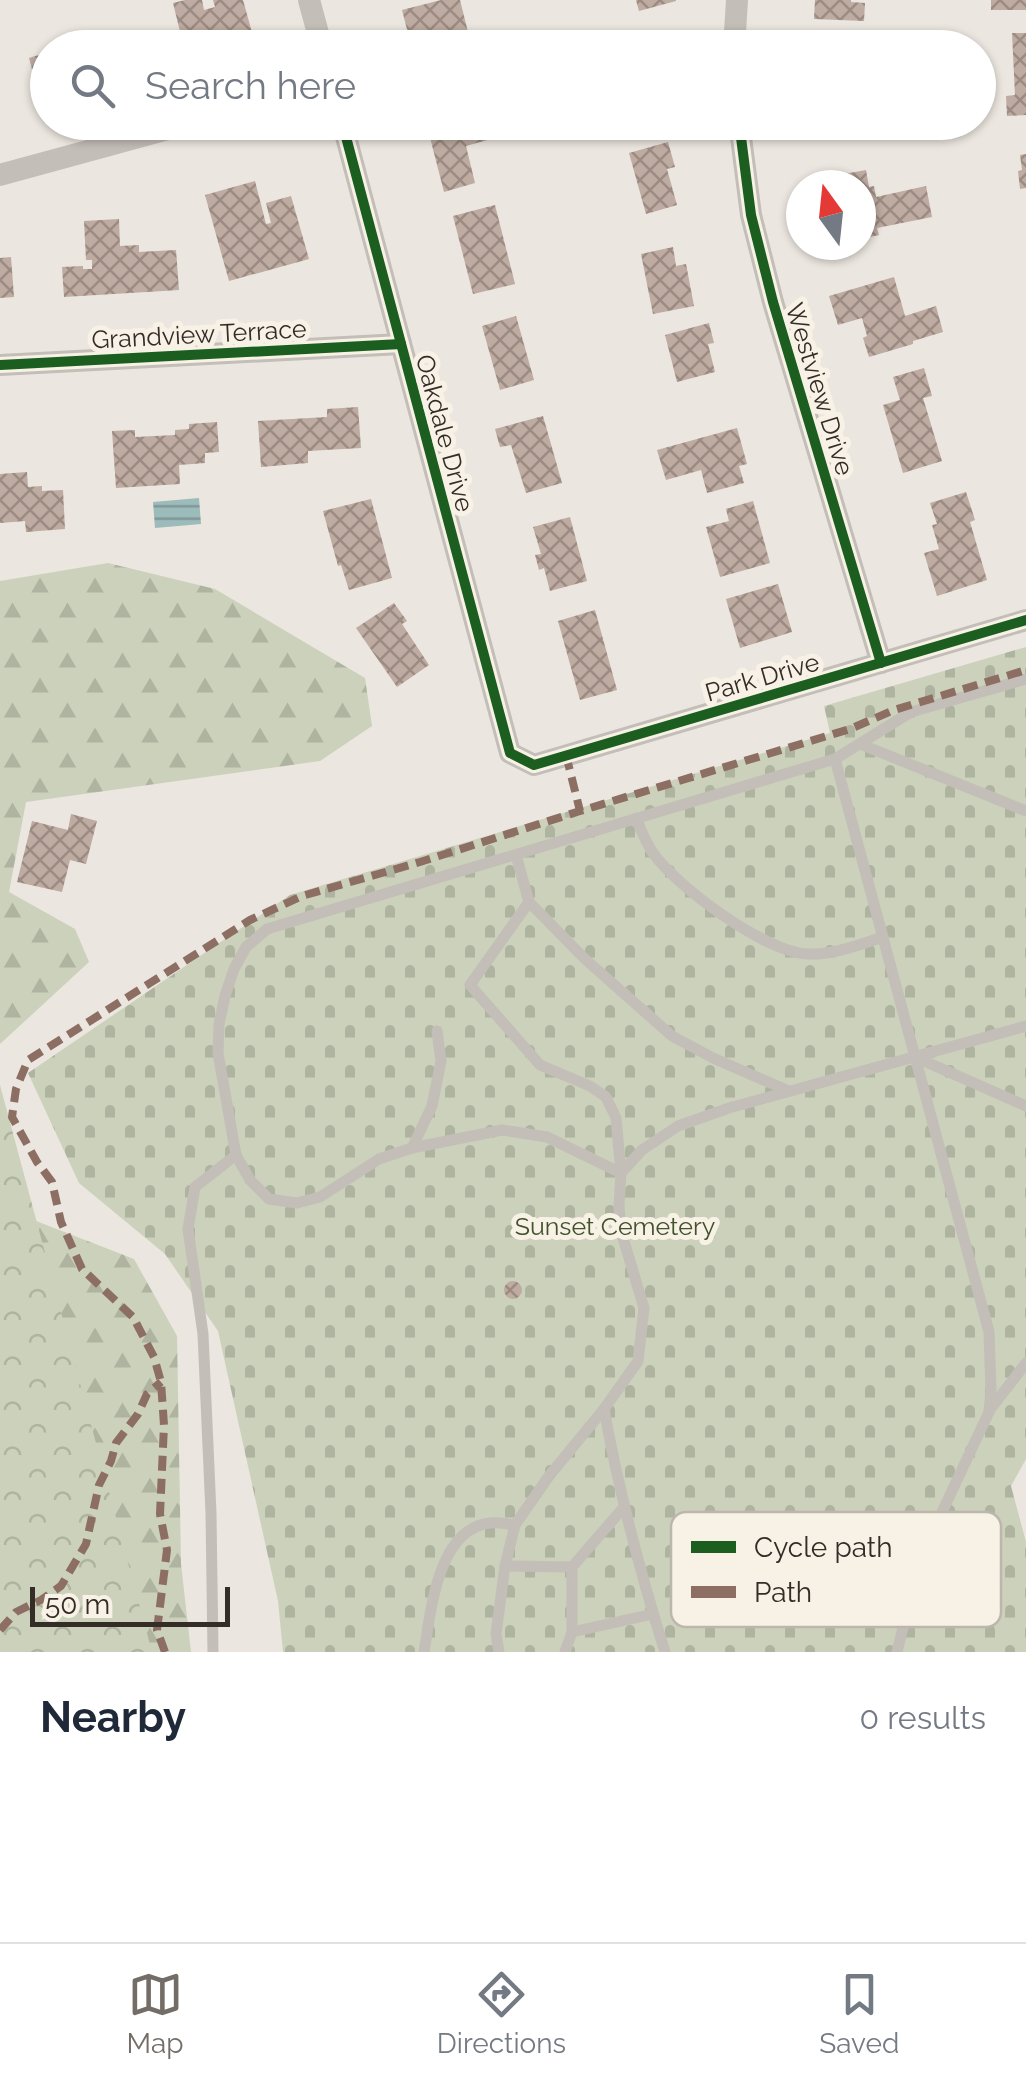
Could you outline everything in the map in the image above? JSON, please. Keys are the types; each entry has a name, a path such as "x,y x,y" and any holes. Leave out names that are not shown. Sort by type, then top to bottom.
{"street":[{"path":"309,0 317,30"},
{"path":"735,30 737,0"},
{"path":"0,175 128,140"},
{"name":"Oakdale Drive","path":"347,140 510,753"},
{"name":"Westview Drive","path":"742,140 750,216 881,663"},
{"name":"Grandview Terrace","path":"0,364 401,344"},
{"name":"Park Drive","path":"510,753 534,765 1026,620"}],"lane":[{"path":"622,1173 547,1137 502,1130 412,1148 379,1159 320,1196 297,1203 269,1199 250,1180 236,1155 218,1053 224,996 246,947 267,929 836,759 911,712 1026,679"},
{"path":"860,744 1026,811"},
{"path":"836,759 989,1332 988,1412"},
{"path":"636,818 652,852 684,886 743,928 783,948 806,954 837,952 883,937"},
{"path":"516,855 529,902 585,959 672,1036 789,1091"},
{"path":"499,1652 496,1634 515,1525 638,1361 644,1308 621,1231 622,1173 616,1118 606,1097 540,1065 470,986 529,902"},
{"path":"622,1173 642,1150 678,1126 1026,1026"},
{"path":"412,1148 432,1106 441,1061 437,1031"},
{"path":"914,1057 1026,1106"},
{"path":"213,1652 204,1346 188,1229 195,1187 236,1155"},
{"path":"942,1512 988,1412 1026,1363"},
{"path":"604,1410 625,1506 665,1652"},
{"path":"564,1652 572,1632 572,1567 625,1506"},
{"path":"424,1652 434,1588 450,1552 473,1530 488,1523 515,1525"},
{"path":"505,1566 572,1567"},
{"path":"572,1632 653,1614"},
{"path":"897,1652 903,1627"}],"green space":[{"path":"108,563 215,589 365,678 372,726 320,761 26,802 9,892 75,929 89,962 0,1044 0,581"},
{"name":"Sunset Cemetery","path":"1026,647 1026,1459 1011,1486 1026,1542 1026,1652 283,1652 278,1601 218,1331 165,1254 79,1183 28,1073 290,895 830,733 824,706"},
{"path":"0,1085 152,1652 0,1652"},
{"path":"0,1207 134,1259 177,1336 181,1564 191,1652 0,1652"}],"water":[{"path":"199,498 201,524 155,528 153,502"}],"building":[{"path":"202,0 204,10 215,7 213,0 243,0 251,30 180,30 173,3"},
{"path":"441,0 460,0 468,30 407,30 402,10"},
{"path":"636,0 676,0 676,1 639,11"},
{"path":"815,0 865,3 864,21 814,19"},
{"path":"991,0 1026,0 1026,10 991,10"},
{"path":"1012,33 1026,33 1026,115 1007,116 1006,96 1015,95"},
{"path":"431,140 488,140 466,146 475,183 444,192"},
{"path":"668,142 675,167 667,169 677,205 646,214 629,153"},
{"path":"1026,154 1026,188 1020,189 1020,155"},
{"path":"255,181 266,224 271,223 266,203 291,196 309,259 229,281 205,195"},
{"path":"926,186 932,217 877,228 876,236 876,197"},
{"path":"495,205 515,284 473,294 453,216"},
{"path":"119,219 120,246 139,245 139,252 176,250 179,290 64,297 62,267 92,269 92,260 86,260 84,221"},
{"path":"673,247 676,266 686,264 694,306 653,314 641,254"},
{"path":"11,257 14,297 0,298 0,258"},
{"path":"894,277 905,316 936,306 943,332 869,357 862,318 838,325 829,296"},
{"path":"516,316 534,380 500,390 482,326"},
{"path":"709,323 714,343 708,344 715,372 677,382 665,335"},
{"path":"924,368 932,396 923,398 942,461 903,473 883,405 900,400 893,377"},
{"path":"358,407 361,448 308,451 308,463 261,467 258,421 327,417 327,409"},
{"path":"543,416 562,483 526,493 511,445 500,447 495,429"},
{"path":"217,422 219,452 205,453 205,463 179,465 180,484 116,488 112,431 135,430 135,437 175,435 175,430 189,429 189,424"},
{"path":"737,428 747,464 739,466 744,483 707,493 701,470 666,480 657,450"},
{"path":"27,472 28,487 63,490 65,529 26,532 25,521 0,523 0,474"},
{"path":"966,492 975,520 970,522 987,580 937,596 924,553 939,549 930,503"},
{"path":"371,499 392,578 349,590 323,511"},
{"path":"753,501 770,563 720,577 706,527 729,521 726,509"},
{"path":"570,517 587,581 550,591 544,568 539,570 535,555 541,554 533,527"},
{"path":"778,584 792,632 740,648 726,599"},
{"path":"394,603 407,621 402,624 429,665 397,687 356,628"},
{"path":"595,610 617,690 580,700 558,621"},
{"path":"71,814 97,821 86,864 70,860 62,892 17,882 32,821 68,830"},
{"path":"513,1281 522,1290 513,1299 504,1290"}],"marked path":[{"path":"566,755 580,811 850,729 894,710 1026,670"},
{"path":"165,1652 157,1630 167,1550 160,1514 164,1425 161,1382 154,1357 133,1317 82,1269 61,1222 52,1182 12,1117 16,1089 28,1060 250,920 302,896 580,811"},
{"path":"0,1630 16,1612 61,1586 86,1544 99,1485 116,1443 138,1414 147,1394 161,1382"}],"cycle path":[{"path":"347,140 510,753 534,765 1026,620"},
{"path":"741,140 751,215 773,302 881,663"},
{"path":"0,365 401,344"}]}
